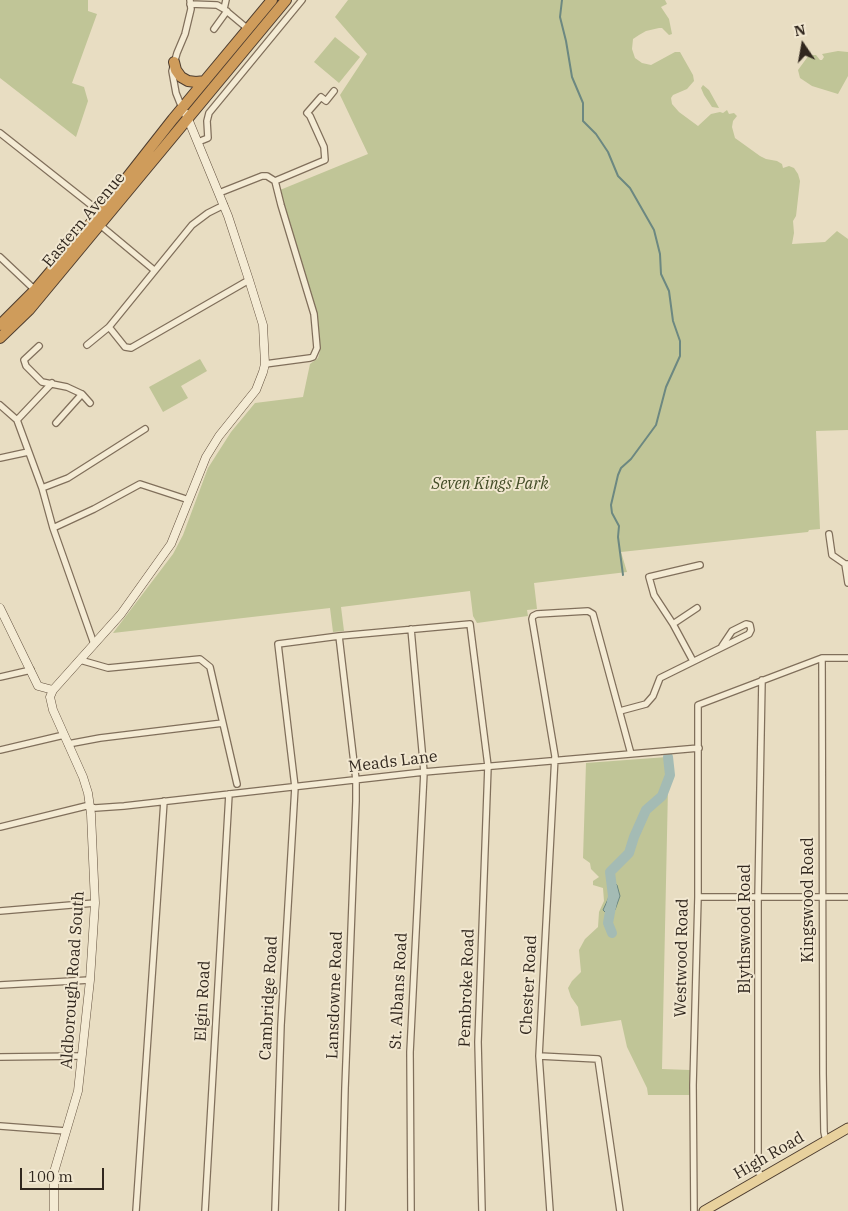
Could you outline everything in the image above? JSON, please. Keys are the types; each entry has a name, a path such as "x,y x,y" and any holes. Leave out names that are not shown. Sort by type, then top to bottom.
{"highway":[{"name":"Eastern Avenue","path":"0,324 36,290 182,108 272,0"},
{"name":"Eastern Avenue","path":"0,338 29,310 286,0"},
{"path":"174,62 176,70 181,77 188,81 205,81"}],"main road":[{"name":"High Road","path":"704,1211 826,1140 847,1131"}],"street":[{"path":"214,29 225,10 226,0"},
{"path":"198,142 208,138 207,121 209,113 302,0"},
{"path":"0,608 38,686 53,690 121,614 171,544 206,457 219,436 256,390 264,372 262,325 249,280 224,205 188,118 182,108 173,82 172,71 185,34 190,2 216,5 248,29"},
{"path":"275,181 325,160 324,147 314,123 307,113 321,97 326,101 334,91"},
{"path":"0,133 100,212"},
{"path":"219,193 262,176 267,176 275,181 280,205 314,314 317,348 313,357 265,364"},
{"path":"87,345 109,327 192,225 208,213 224,205"},
{"path":"100,225 154,270"},
{"path":"0,257 36,290"},
{"path":"109,327 124,347 131,348 249,280"},
{"path":"39,346 24,360 26,366 42,382 67,387 82,394 90,402"},
{"path":"16,420 52,383"},
{"path":"56,423 82,394"},
{"path":"0,405 16,420 42,488 53,528 94,644"},
{"path":"42,488 68,478 145,429"},
{"path":"0,458 28,452"},
{"path":"53,528 94,509 140,484 189,500"},
{"path":"829,534 832,555 846,564 848,584"},
{"path":"693,661 673,624 654,595 649,577 700,565"},
{"path":"673,624 697,608"},
{"name":"Chester Road","path":"550,1211 539,1056 554,760 533,616 537,614 591,612 620,711"},
{"name":"Pembroke Road","path":"411,629 470,624 488,766 478,1042 482,1211"},
{"path":"631,754 620,711 646,704 653,696 660,678 749,634 751,630 750,625 746,624 732,631 722,646"},
{"path":"339,636 411,629"},
{"name":"St. Albans Road","path":"411,629 424,772 410,1052 411,1211"},
{"name":"Cambridge Road","path":"275,1211 281,1025 295,787 278,644 339,636"},
{"name":"Lansdowne Road","path":"339,636 356,780 342,1211"},
{"path":"762,680 822,658 848,658"},
{"name":"Kingswood Road","path":"822,658 823,1122 826,1140"},
{"path":"80,660 108,668 200,659 210,667 237,784"},
{"path":"0,678 31,670"},
{"name":"Westwood Road","path":"694,1211 693,1084 698,897 698,705 762,680"},
{"name":"Blythswood Road","path":"762,680 758,897 758,1171 762,1177"},
{"name":"Aldborough Road South","path":"53,690 50,701 83,777 90,807 95,903 90,980 82,1056 76,1097 54,1172 54,1211"},
{"path":"68,744 100,738 223,723"},
{"path":"0,750 64,735"},
{"name":"Meads Lane","path":"0,827 86,806 95,808 424,772 699,748"},
{"name":"Elgin Road","path":"205,1211 229,794"},
{"path":"136,1211 164,801"},
{"path":"698,897 848,897"},
{"path":"0,911 95,903"},
{"path":"0,985 90,980"},
{"path":"0,1057 82,1056"},
{"path":"539,1056 598,1059 620,1211"},
{"path":"0,1126 66,1131"}],"green space":[{"path":"0,0 88,0 88,11 97,14 72,83 84,87 88,101 76,137 0,78"},
{"name":"Seven Kings Park","path":"348,0 665,0 667,4 661,7 669,19 672,34 669,35 662,28 659,28 639,35 633,39 632,49 635,58 642,63 651,65 675,52 680,52 693,75 694,81 687,89 673,95 671,98 672,104 679,112 698,126 711,114 723,113 727,110 729,114 734,113 737,116 733,121 732,127 735,138 760,156 782,164 783,168 789,166 794,168 800,181 796,216 793,221 794,233 792,244 825,242 837,231 848,239 848,430 816,431 820,529 809,530 808,532 621,552 627,572 534,583 537,609 527,610 528,616 477,623 473,616 470,591 341,607 344,631 333,632 330,608 113,633 173,554 183,535 208,468 231,432 255,403 303,397 310,364 318,358 320,351 317,312 280,190 368,154 340,95 367,54 335,17"},
{"path":"335,37 360,57 339,83 314,62"},
{"path":"838,51 848,52 848,76 838,94 812,86 800,78 798,70 809,55 816,55 822,60 824,57 822,54"},
{"path":"703,85 709,90 719,108 712,107 701,88"},
{"path":"200,359 207,371 181,386 188,398 163,412 149,387"},
{"path":"667,757 662,1069 690,1070 690,1095 648,1095 647,1088 627,1047 621,1020 581,1026 578,1007 571,997 568,988 581,972 579,950 585,939 598,927 599,912 604,901 603,888 593,885 593,881 599,877 591,869 590,863 583,858 586,763"}],"water":[{"path":"614,882 617,885 620,896 615,910 606,913 603,910 609,897 609,884"}],"waterway":[{"path":"562,0 560,17 572,77 583,103 583,121 596,134 608,152 618,176 630,188 654,230 660,254 661,274 669,291 673,321 680,341 680,356 666,387 656,425 631,459 621,468 618,475 611,505 612,513 619,526 618,537 623,575"},
{"path":"612,933 608,923 613,896 610,872 629,853 646,810 662,796 670,775 668,757"}]}
